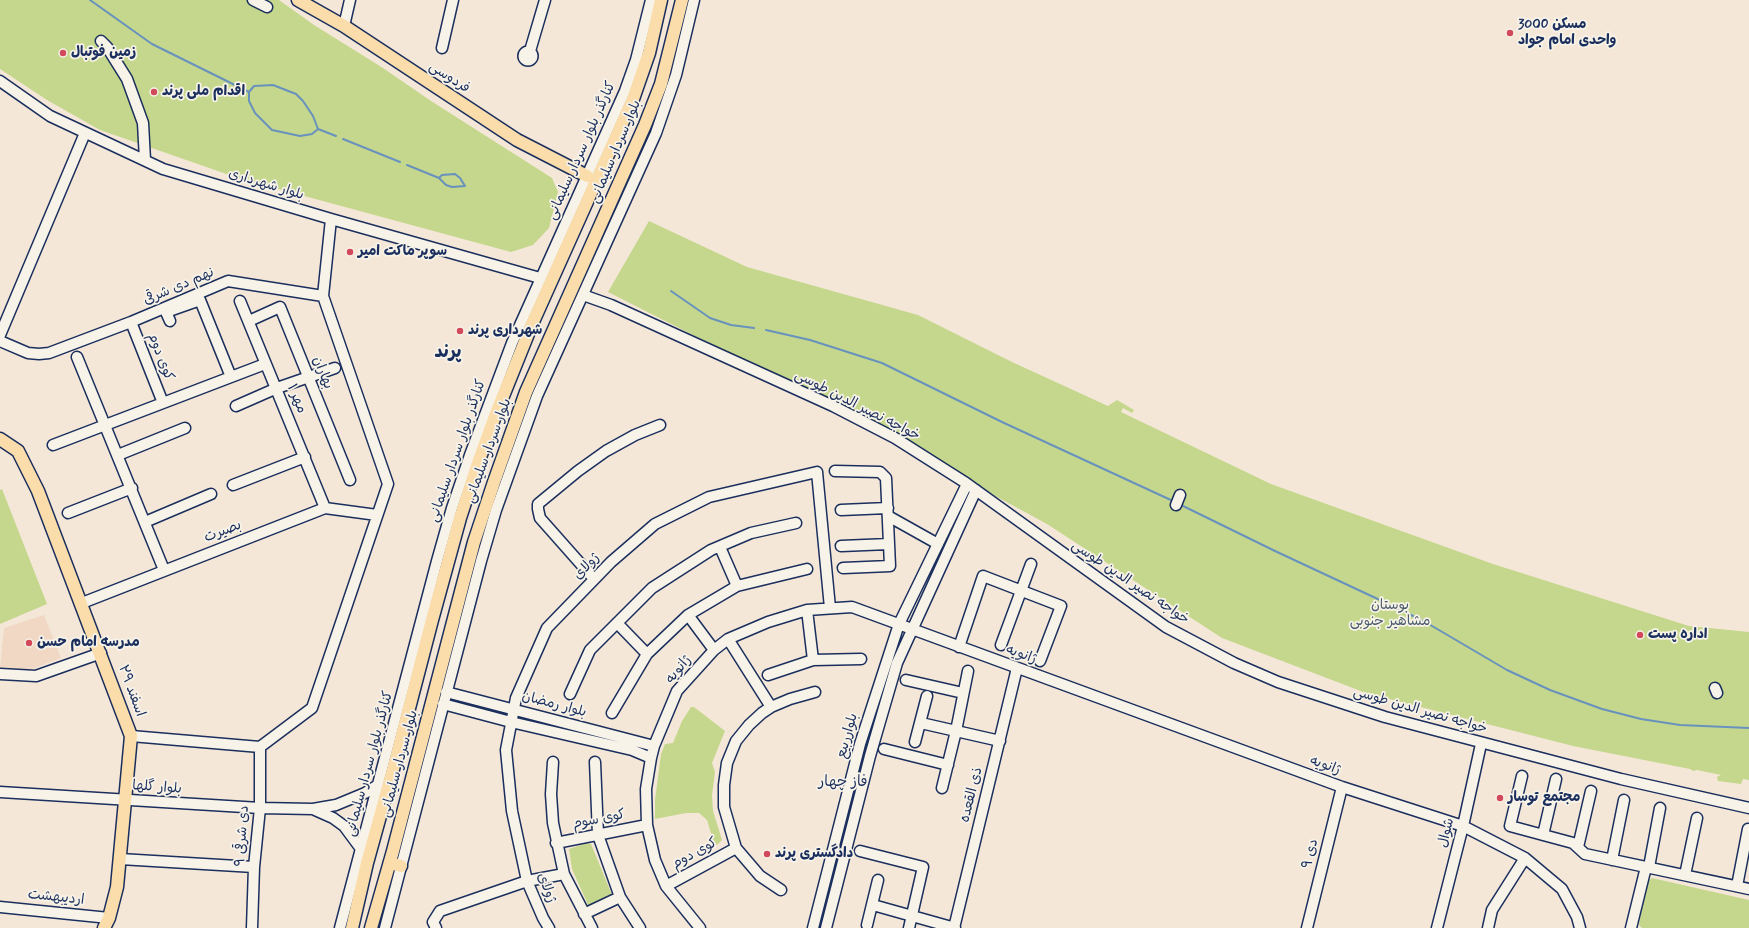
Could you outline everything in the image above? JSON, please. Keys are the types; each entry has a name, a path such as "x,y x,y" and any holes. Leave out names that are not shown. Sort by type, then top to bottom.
{"main road":[{"name":"فردوسی","path":"298,0 344,26 516,140 587,176"},
{"name":"بلوار سردار سلیمانی","path":"352,928 367,864 454,538 478,463 532,324 633,99 648,53 661,0"},
{"name":"بلوار سردار سلیمانی","path":"371,928 395,864 474,542 516,418 581,266 645,124 660,84 682,0"},
{"name":"۲۹ اسفند","path":"0,439 18,451 38,491 132,736 117,887 107,923"}],"street":[{"path":"253,0 267,7"},
{"path":"344,26 350,0"},
{"path":"442,48 453,0"},
{"path":"530,52 545,0"},
{"name":"کنارگذر بلوار سردار سلیمانی","path":"340,928 452,508 509,350 625,91 636,60 650,0"},
{"path":"385,928 395,864 443,704 481,561 515,453 537,396 656,133 676,75 694,0"},
{"path":"101,41 107,47 127,79 143,123 145,160"},
{"name":"بلوار شهرداری","path":"0,81 50,116 163,169 331,219 540,278"},
{"path":"0,335 85,132"},
{"path":"132,736 260,747 312,708 388,484 323,296 331,219"},
{"path":"567,219 567,246"},
{"name":"نهم دی شرقی","path":"0,341 28,353 44,354 131,322 228,281 323,296"},
{"name":"خواجه نصیر الدین طوسی","path":"583,295 611,305 833,406 895,438 971,487 1166,627 1234,663 1278,682 1385,717 1481,744 1621,779 1749,808"},
{"path":"170,321 166,312 200,300 231,377"},
{"name":"مهر ۱","path":"240,301 325,508"},
{"name":"بهاران","path":"248,321 280,307 350,480"},
{"name":"کوی دوم","path":"131,322 163,403"},
{"path":"77,357 132,488 164,570"},
{"path":"52,445 265,364"},
{"path":"236,406 277,388 335,368"},
{"path":"515,453 516,418 537,396"},
{"path":"594,579 540,518 538,504 578,471 606,451 635,435 660,425"},
{"path":"118,455 185,428"},
{"path":"233,485 305,457"},
{"path":"835,471 880,472 886,478 890,566 843,568"},
{"name":"ژولای","path":"549,928 527,881 512,811 506,750 516,698 547,628 611,562 655,524 709,497 817,472 830,608"},
{"name":"بلوارربیع","path":"813,928 858,753 899,624 938,544 971,487"},
{"name":"بلوارربیع","path":"826,928 870,756 897,663 971,487"},
{"path":"68,513 132,488"},
{"path":"145,522 211,494"},
{"name":"بصیرت","path":"82,603 325,508 377,515"},
{"path":"841,510 888,512 938,544"},
{"path":"570,694 590,650 652,588 711,550 751,533 796,523"},
{"path":"841,546 889,544"},
{"path":"720,546 737,586"},
{"path":"1001,645 1031,564"},
{"path":"612,713 647,654 688,614 737,586 807,569"},
{"path":"959,647 983,576 1061,606 1040,661"},
{"name":"ژانویه","path":"700,928 666,886 655,860 647,825 646,789 654,753 678,691 714,650 728,639 768,622 807,610 852,607 1342,787 1463,826 1525,858 1562,889 1580,928"},
{"path":"807,610 813,660"},
{"path":"688,614 714,650"},
{"path":"617,623 647,654"},
{"path":"728,639 771,707"},
{"path":"0,674 36,676 100,653"},
{"path":"768,675 813,660 861,659"},
{"name":"ذی القعده","path":"954,928 1017,668"},
{"path":"942,788 956,731 968,671"},
{"path":"906,680 964,694"},
{"path":"394,724 408,711 404,691"},
{"name":"بلوار رمضان","path":"446,692 514,709 654,753"},
{"path":"781,890 760,876 736,848 724,807 724,784 727,763 736,741 749,725 771,707 790,699 815,692"},
{"path":"915,742 927,696"},
{"name":"بلوار رمضان","path":"443,704 511,722 632,750 654,753"},
{"path":"920,723 1000,741"},
{"name":"شوال","path":"1438,928 1481,744"},
{"name":"۹ دی شرقی","path":"252,928 254,867 260,808 260,747"},
{"path":"884,749 948,765"},
{"path":"858,753 870,756"},
{"path":"553,762 551,794 556,843 564,874 592,928"},
{"path":"595,762 598,835 620,897 640,928"},
{"path":"1522,776 1510,826 1573,842 1585,854 1749,889"},
{"path":"1543,835 1556,779"},
{"name":"بلوار گلها","path":"0,792 260,808 313,809 336,805 378,785"},
{"name":"۹ دی","path":"1307,928 1342,787"},
{"path":"1578,847 1591,791"},
{"path":"1612,860 1624,800"},
{"path":"1631,928 1647,867 1660,808"},
{"name":"بلوار گلها","path":"313,809 333,818 344,826 361,850"},
{"path":"1685,875 1697,818"},
{"name":"کوی سوم","path":"556,843 647,825"},
{"path":"1737,886 1748,829"},
{"name":"کوی دوم","path":"666,886 736,848"},
{"path":"860,851 923,867 909,928"},
{"path":"1488,928 1492,910 1525,858"},
{"path":"120,859 254,867"},
{"path":"436,928 433,922 440,911 527,881 564,874"},
{"path":"867,925 878,880"},
{"path":"584,914 620,897"},
{"path":"873,905 954,928"},
{"name":"اردیبهشت","path":"0,907 107,923"}],"shaded area":[{"name":"مدرسه امام حسن","path":"44,615 61,658 26,671 0,668 4,628"}],"green space":[{"path":"0,0 279,0 314,25 552,178 558,192 549,228 533,245 511,252 238,178 100,130 47,100 0,69"},
{"name":"بوستان مشاهیر جنوبی","path":"649,221 747,267 918,315 1012,362 1108,406 1117,400 1134,410 1132,413 1123,408 1121,412 1271,484 1493,564 1689,626 1749,632 1749,780 1743,779 1741,784 1718,781 1717,777 1721,775 1697,770 1693,771 1690,769 1573,746 1366,693 1222,638 1047,524 780,379 608,292"},
{"path":"2,489 47,604 0,624 0,490"},
{"path":"691,707 694,707 725,731 712,763 715,772 712,795 713,811 722,840 717,845 714,843 707,820 699,813 686,813 655,819 655,800 661,754 665,744 673,743 682,721"},
{"path":"587,843 591,844 612,895 589,907 572,869 569,849"},
{"path":"1652,878 1749,900 1749,928 1642,928 1639,925 1646,883"}],"waterway":[{"path":"90,0 152,44 249,92 254,86 273,85 296,94 303,101 313,116 318,129 336,136"},
{"path":"249,92 249,101 255,113 272,130 300,136 312,134 318,129"},
{"path":"343,139 400,162"},
{"path":"407,165 439,178 446,185 452,187 465,186"},
{"path":"439,178 442,175 455,174 460,178 465,186"},
{"path":"671,291 710,318 731,325 754,328"},
{"path":"766,330 810,340 882,363 1002,422 1173,501"},
{"path":"1179,504 1427,623 1507,670 1550,690 1602,709 1641,719 1680,725 1749,728"}],"place":[{"name":"مسکن 3000 واحدی امام جواد","path":"1510,33"},
{"name":"زمین فوتبال","path":"63,53"},
{"name":"اقدام ملی پرند","path":"154,92"},
{"name":"سوپر ماکت امیر","path":"350,252"},
{"name":"شهرداری پرند","path":"460,331"},
{"name":"اداره پست","path":"1640,635"},
{"name":"مدرسه امام حسن","path":"29,643"},
{"name":"مجتمع توسار","path":"1500,798"},
{"name":"دادگستری پرند","path":"767,854"}],"district":[{"name":"پرند","path":"448,353"},
{"name":"فاز چهار","path":"843,783"}]}
